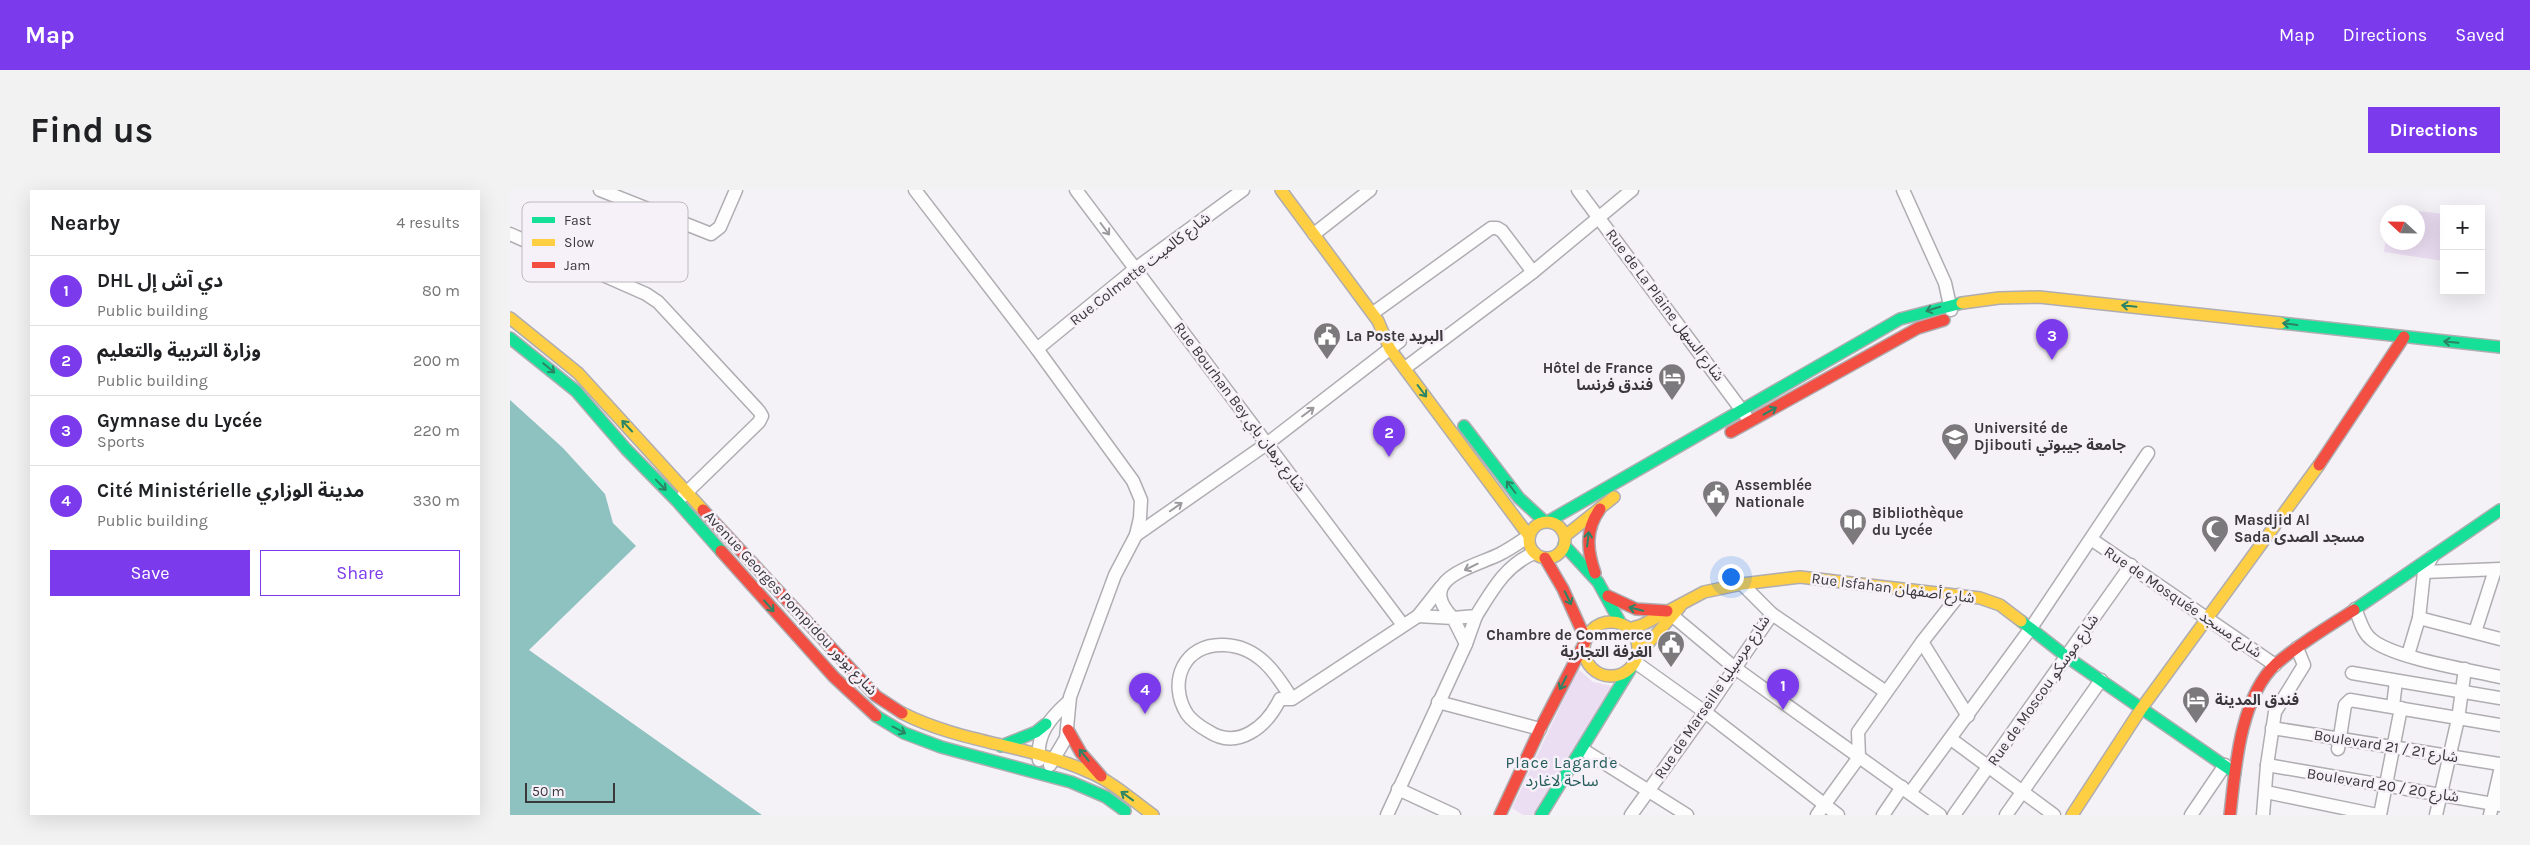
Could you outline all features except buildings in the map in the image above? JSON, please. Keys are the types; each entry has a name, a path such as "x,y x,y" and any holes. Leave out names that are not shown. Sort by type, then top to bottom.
{"main road":[{"path":"1281,190 1376,317 1409,356 1529,536 1530,548 1539,555 1563,589 1586,640 1586,658 1597,672 1615,676 1634,661 1637,640 1625,627 1598,582 1564,540 1561,528 1547,521 1519,498 1455,414"},
{"path":"1529,536 1536,525 1547,521 1900,319 1951,304 1999,298 2039,297 2401,342 2500,358"},
{"path":"1717,440 1918,328 1952,317 1986,310 2039,308 2313,336 2500,347"},
{"path":"1376,317 1390,349 1409,356"},
{"name":"Avenue Georges Pompidou شارع بونور","path":"510,318 546,345 578,373 790,606 876,696 909,718 942,731 1054,759 1102,778 1153,815"},
{"name":"Avenue Georges Pompidou شارع بونور","path":"510,338 576,391 626,448 677,501 784,623 834,676 879,719 904,733 941,747 1042,776 1071,782 1106,797 1130,815"},
{"path":"2072,815 2141,709 2304,488 2401,342"},
{"path":"1539,555 1557,555 1564,540 1607,500 1641,482"},
{"path":"1598,582 1589,555 1588,536 1594,516 1607,500"},
{"path":"2230,815 2230,769 2248,712 2261,685 2274,665 2434,553 2500,510"},
{"name":"Rue Isfahan شارع أصفهان","path":"1674,611 1704,592 1742,584 1800,577 1980,598 2000,605 2067,657 2230,769"},
{"path":"1608,596 1636,609 1674,611"},
{"path":"1500,815 1540,729 1586,640 1596,627 1613,622 1625,627 1642,625 1674,611"},
{"path":"1541,815 1634,661 1674,611"},
{"path":"879,719 888,705"},
{"path":"1001,746 1036,732 1046,724"},
{"path":"1068,730 1081,752 1102,778"}],"street":[{"path":"600,190 630,202"},
{"path":"688,225 711,234 720,227 736,190"},
{"path":"915,190 1037,348 1133,481 1141,500 1140,518 1136,535 1115,575 1068,702 1068,730 1062,747 1042,776"},
{"name":"Rue Bourhan Bey شارع برهان باي","path":"1076,190 1135,270 1268,442 1403,625"},
{"name":"Rue Colmette شارع كالميت","path":"1037,348 1135,270 1243,190"},
{"path":"1314,234 1370,190"},
{"name":"Rue de La Plaine شارع السهل","path":"1578,190 1751,422"},
{"path":"1136,535 1268,442 1390,349 1409,356 1533,272 1632,190"},
{"path":"1904,190 1945,283 1951,304 1952,317"},
{"path":"1376,317 1491,228 1497,228 1502,231 1533,272"},
{"path":"510,234 522,239"},
{"path":"620,282 658,302 762,416 759,422 677,501"},
{"path":"1883,815 1951,739 1968,716 2031,628 2148,452"},
{"path":"1292,699 1273,668 1252,652 1232,645 1218,644 1193,652 1184,663 1179,680 1180,696 1188,715 1215,736 1230,739 1247,736 1273,714 1280,699 1292,699 1418,616 1444,583 1467,568 1500,554 1529,536"},
{"name":"Rue de Mosquée شارع مسجد","path":"2091,539 2208,617 2274,665"},
{"path":"2408,656 2419,618 2424,572 2434,553"},
{"path":"1500,554 1507,562 1506,571"},
{"path":"1387,815 1466,644 1476,616 1506,571 1519,560 1539,555"},
{"name":"Rue de Moscou شارع موسكو","path":"1954,815 2130,565"},
{"path":"2424,572 2498,569 2475,632"},
{"path":"1444,583 1439,599 1444,609 1453,618 1466,644"},
{"name":"Rue de Marseille شارع مرسيليا","path":"1631,815 1772,614 1742,584"},
{"path":"1821,810 1860,757 1858,732 1922,642 1959,596"},
{"path":"2355,609 2365,634 2372,640 2408,656 2500,677"},
{"path":"1674,611 1735,668 1940,815"},
{"path":"1772,614 1886,692"},
{"path":"1418,616 1453,618 1476,616"},
{"path":"2419,618 2500,639"},
{"path":"1922,642 1968,716"},
{"path":"2263,815 2267,765 2275,712 2304,665 2297,648"},
{"path":"1634,661 1705,712 1821,810 1838,815"},
{"path":"2436,815 2458,719 2465,669"},
{"path":"2352,673 2396,682 2462,690 2500,698"},
{"path":"2006,815 2101,680"},
{"path":"2266,792 2378,815 2386,786 2392,747 2397,707 2396,682"},
{"path":"2338,745 2344,705 2350,700 2500,726"},
{"path":"1042,776 1039,746 1046,724 1068,702"},
{"path":"1438,702 1540,729"},
{"name":"Boulevard 21 / شارع 21","path":"2272,728 2338,745 2392,747 2500,764"},
{"path":"1951,739 2054,815"},
{"path":"1582,749 1686,815"},
{"name":"Boulevard 20 / شارع 20","path":"2267,765 2440,794 2494,808"},
{"path":"2191,815 2230,769"},
{"path":"2494,808 2500,771"},
{"path":"1398,789 1454,815"}],"shaded area":[{"path":"2425,212 2440,214 2440,260 2384,252 2384,250 2425,250"},
{"path":"1578,669 1593,682 1612,686 1533,815 1523,815 1512,808"}],"water":[{"path":"510,400 563,448 605,494 613,523 636,546 529,650 762,815 510,815"}],"traffic: fast":[{"path":"1549,521 1900,319 1962,303"},
{"path":"2281,323 2500,347"},
{"path":"510,338 576,391 626,449 677,501 721,551"},
{"path":"1464,426 1519,498 1544,521"},
{"path":"2354,610 2500,510"},
{"path":"1564,545 1598,582 1621,624"},
{"path":"2021,621 2067,657 2235,773"},
{"path":"1541,815 1631,668"},
{"path":"876,716 904,733 941,747 1071,782 1106,797 1125,811"},
{"path":"1001,746 1036,732 1046,724"}],"traffic: slow":[{"path":"1281,190 1378,321 1390,349 1529,536"},
{"path":"1962,303 1999,298 2039,297 2281,323"},
{"path":"510,318 578,373 703,510"},
{"path":"2072,815 2141,709 2319,465"},
{"path":"1565,536 1614,497"},
{"path":"1547,522 1554,523 1560,527 1564,533 1565,540 1564,547 1560,553 1554,557 1547,558 1540,557 1534,553 1530,547 1529,540 1530,533 1534,527 1540,523 1547,522"},
{"path":"1629,629 1642,625 1704,592 1742,584 1800,577 1980,598 2000,605 2021,621"},
{"path":"1638,655 1680,607"},
{"path":"1611,622 1621,624 1630,630 1636,639 1638,649 1636,659 1630,668 1621,674 1611,676 1601,674 1592,668 1586,659 1584,649 1586,639 1592,630 1601,624 1611,622"},
{"path":"902,713 948,731 1043,756 1089,772 1114,786 1153,815"}],"traffic: jam":[{"path":"1731,432 1918,328 1944,320"},
{"path":"2319,465 2404,337"},
{"path":"1595,573 1590,556 1589,540 1592,525 1600,509"},
{"path":"703,510 876,696 902,713"},
{"path":"721,551 834,677 876,716"},
{"path":"1500,815 1540,729 1586,640 1563,589 1545,558"},
{"path":"1608,596 1636,609 1667,611"},
{"path":"2230,815 2241,735 2254,695 2264,678 2276,664 2294,650 2354,610"},
{"path":"1068,730 1081,753 1101,776"}],"place":[{"name":"La Poste البريد","path":"1327,360"},
{"name":"Gymnase du Lycée","path":"2052,360"},
{"name":"Hôtel de France فندق فرنسا","path":"1672,401"},
{"name":"وزارة التربية والتعليم","path":"1389,457"},
{"name":"Université de Djibouti جامعة جيبوتي","path":"1955,461"},
{"name":"Assemblée Nationale","path":"1716,518"},
{"name":"Bibliothèque du Lycée","path":"1853,546"},
{"name":"Masdjid Al Sada مسجد الصدى","path":"2215,553"},
{"name":"Chambre de Commerce الغرفة التجارية","path":"1671,668"},
{"name":"DHL دي آش إل","path":"1783,710"},
{"name":"Cité Ministérielle مدينة الوزاري","path":"1145,714"},
{"name":"فندق المدينة","path":"2196,724"}],"district":[{"name":"Place Lagarde ساحة لاغارد","path":"1562,771"}]}
